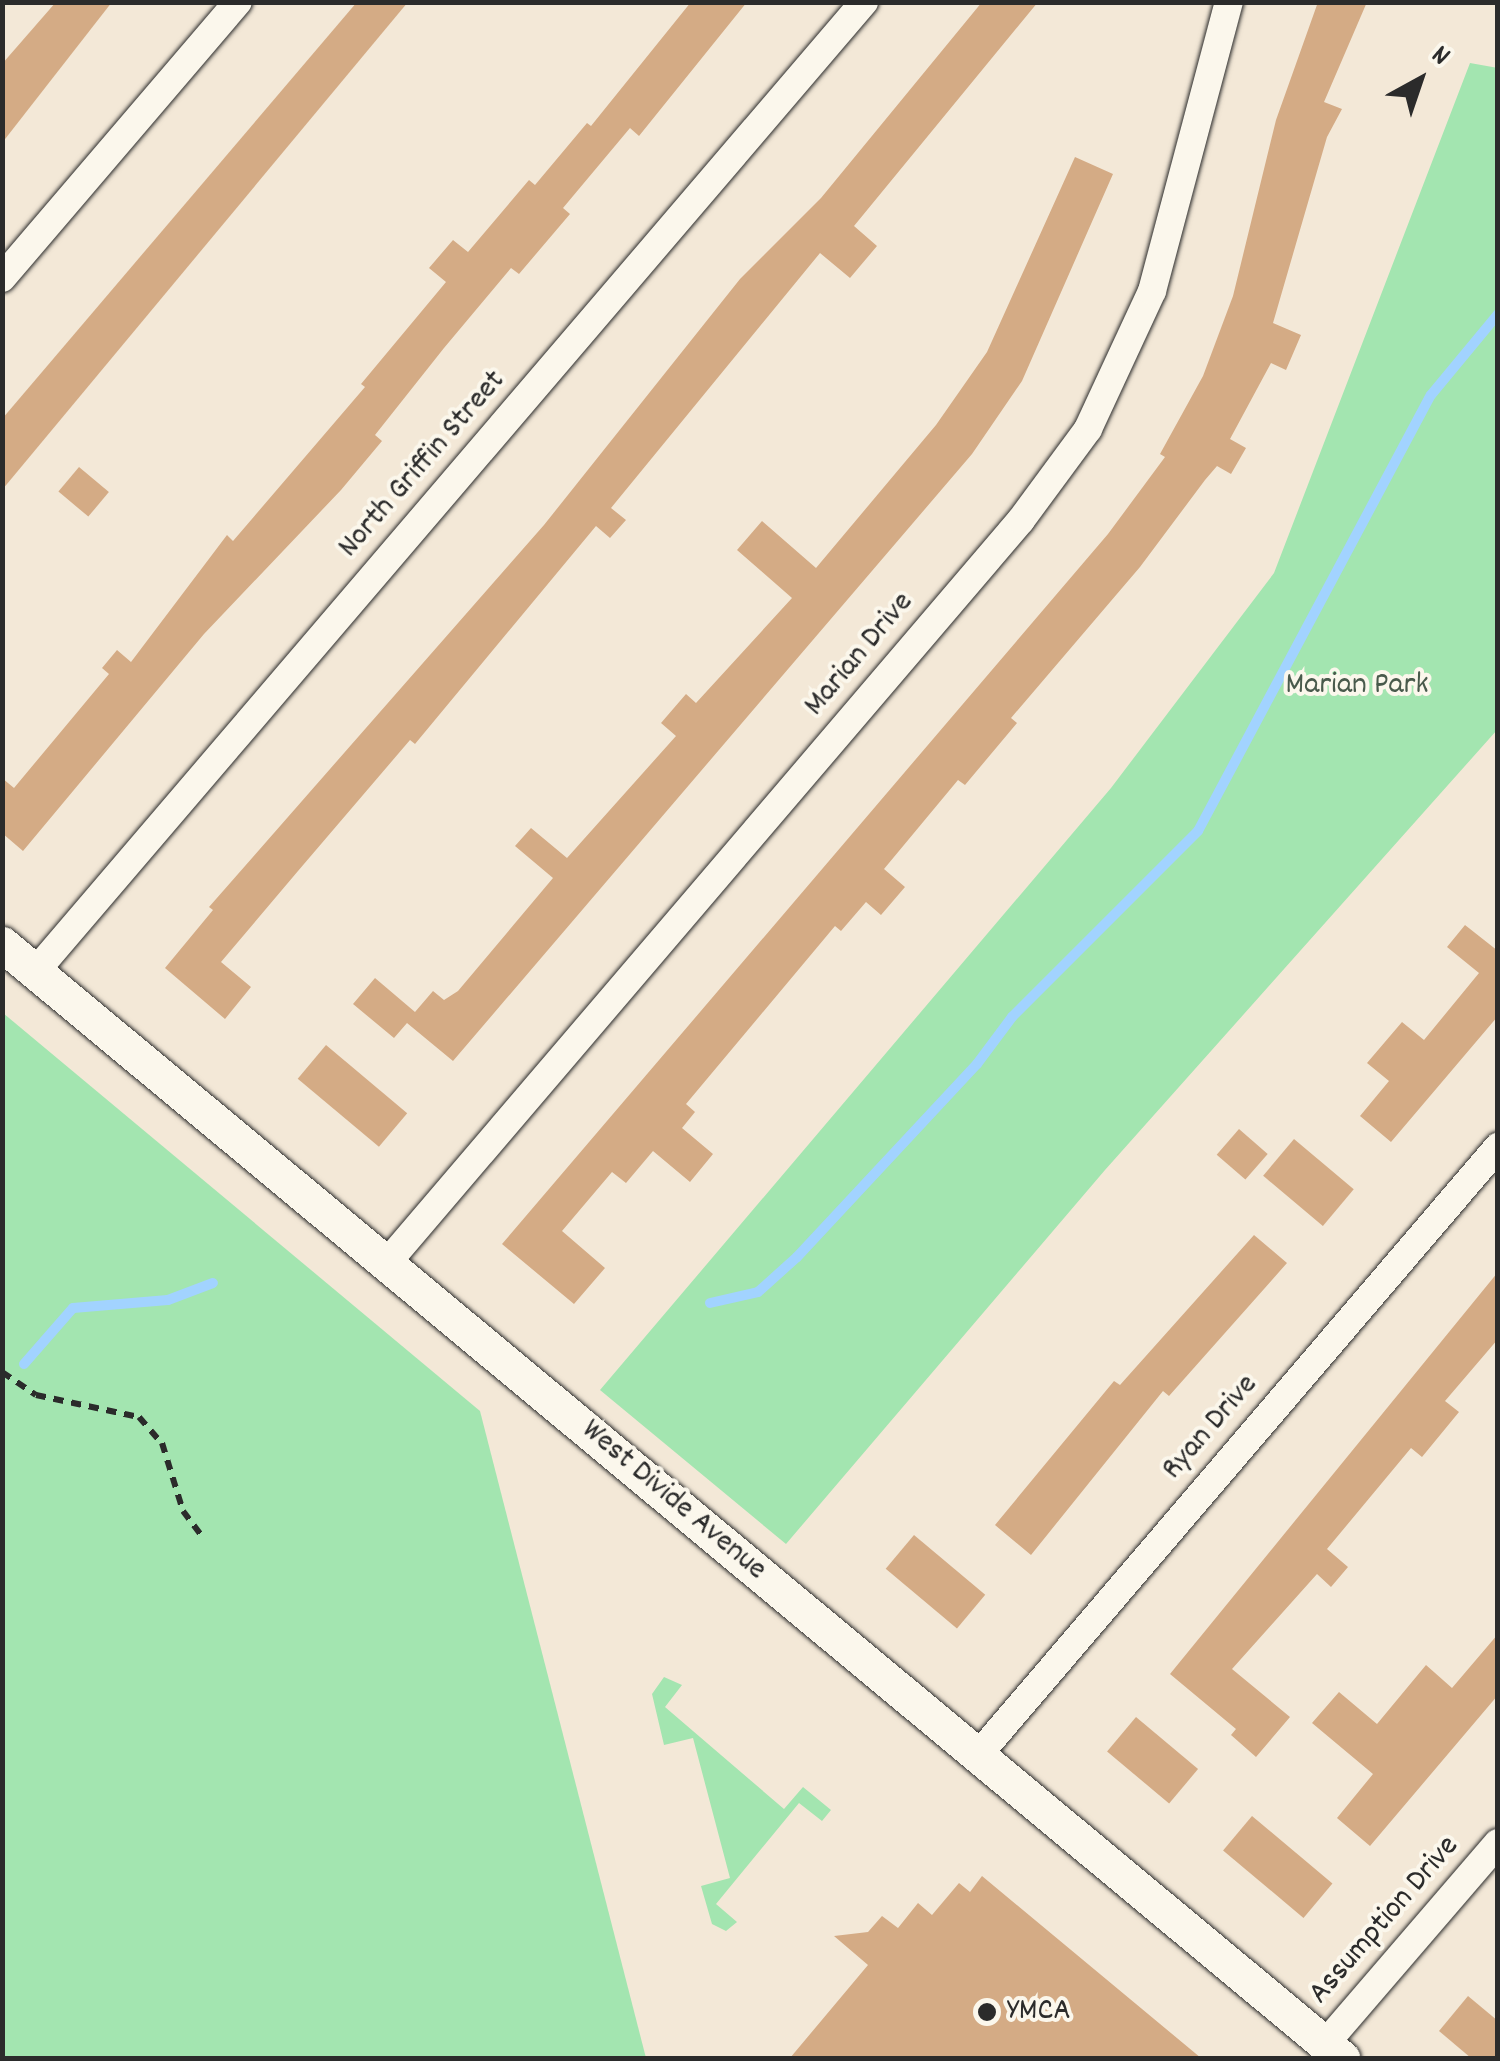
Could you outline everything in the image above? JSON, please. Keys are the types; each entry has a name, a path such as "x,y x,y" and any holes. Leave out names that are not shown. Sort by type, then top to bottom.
{"street":[{"path":"2,278 238,2"},
{"name":"North Griffin Street","path":"36,972 864,2"},
{"name":"Marian Drive","path":"386,1264 1021,520 1088,429 1152,291 1229,2"},
{"name":"West Divide Avenue","path":"2,944 1334,2051"},
{"name":"Ryan Drive","path":"979,1754 1498,1147"},
{"name":"Assumption Drive","path":"1334,2051 1498,1844"}],"path":[{"path":"2,1372 53,1401 108,1406 139,1416 162,1442 182,1510 204,1539"}],"green space":[{"name":"Marian Park","path":"1470,63 1498,68 1497,730 1105,1170 786,1544 600,1390 1111,788 1274,573"},
{"path":"3,1013 480,1411 646,2058 3,2058"},
{"path":"664,1677 682,1685 665,1707 784,1809 803,1787 831,1810 822,1821 799,1803 716,1904 737,1922 726,1931 712,1924 701,1886 730,1878 693,1738 664,1745 652,1694"}],"building":[{"path":"56,2 112,2 2,143 2,64"},
{"path":"357,2 408,2 2,490 2,419"},
{"path":"691,2 747,2 639,136 630,128 563,208 570,214 519,274 511,268 444,348 375,435 382,441 341,490 204,634 23,851 2,833 2,778 14,788 109,674 102,668 117,650 131,662 227,535 233,541 365,387 361,384 446,282 429,268 453,240 468,252 529,180 535,185 587,123 591,126"},
{"path":"982,2 1038,2 854,226 877,246 850,278 820,253 611,508 626,520 610,538 596,526 415,744 410,740 221,962 251,987 225,1019 165,968 213,910 209,907 544,525 740,279 821,198"},
{"path":"1318,2 1367,2 1324,102 1342,109 1327,137 1273,323 1301,335 1286,370 1271,363 1230,439 1246,448 1231,474 1217,466 1140,567 1011,718 1017,723 965,785 958,780 884,869 905,887 881,915 866,902 841,931 835,926 686,1104 695,1112 682,1128 713,1154 690,1182 653,1151 626,1183 612,1172 562,1231 605,1268 574,1304 502,1244 1108,534 1165,457 1160,454 1203,376 1233,296 1276,120"},
{"path":"1075,157 1113,174 1022,381 972,454 453,1061 407,1023 394,1038 353,1004 375,978 415,1012 433,991 444,1000 458,991 553,878 515,846 531,828 567,858 676,736 661,723 686,694 696,703 792,598 737,550 762,521 816,568 936,425 987,352"},
{"path":"79,467 109,492 88,517 58,492"},
{"path":"1465,925 1498,951 1498,1016 1391,1142 1360,1116 1389,1081 1367,1063 1402,1022 1424,1040 1479,973 1447,947"},
{"path":"326,1045 407,1113 379,1147 298,1079"},
{"path":"1239,1129 1268,1154 1245,1180 1217,1155"},
{"path":"1294,1139 1354,1189 1323,1226 1263,1176"},
{"path":"1254,1235 1287,1263 1169,1396 1163,1391 1031,1555 995,1525 1114,1381 1120,1385"},
{"path":"1498,1272 1498,1339 1445,1401 1459,1412 1422,1457 1411,1448 1327,1549 1348,1567 1331,1587 1317,1574 1232,1669 1290,1717 1256,1757 1231,1735 1236,1729 1170,1674"},
{"path":"914,1535 985,1595 957,1628 886,1569"},
{"path":"1498,1634 1498,1695 1370,1846 1337,1818 1373,1774 1312,1723 1339,1692 1377,1724 1426,1665 1452,1688"},
{"path":"1136,1717 1198,1769 1169,1804 1107,1751"},
{"path":"1252,1816 1332,1883 1304,1918 1223,1850"},
{"name":"YMCA","path":"982,1876 1201,2058 790,2058 868,1965 834,1936 868,1932 882,1916 898,1928 918,1903 932,1915 959,1883 970,1892"},
{"path":"1468,1996 1498,2021 1498,2058 1471,2058 1439,2031"}],"waterway":[{"path":"710,1303 758,1292 797,1257 977,1064 1012,1017 1198,831 1431,395 1498,314"},
{"path":"24,1364 73,1308 168,1300 213,1283"}],"place":[{"name":"YMCA","path":"987,2012"}]}
